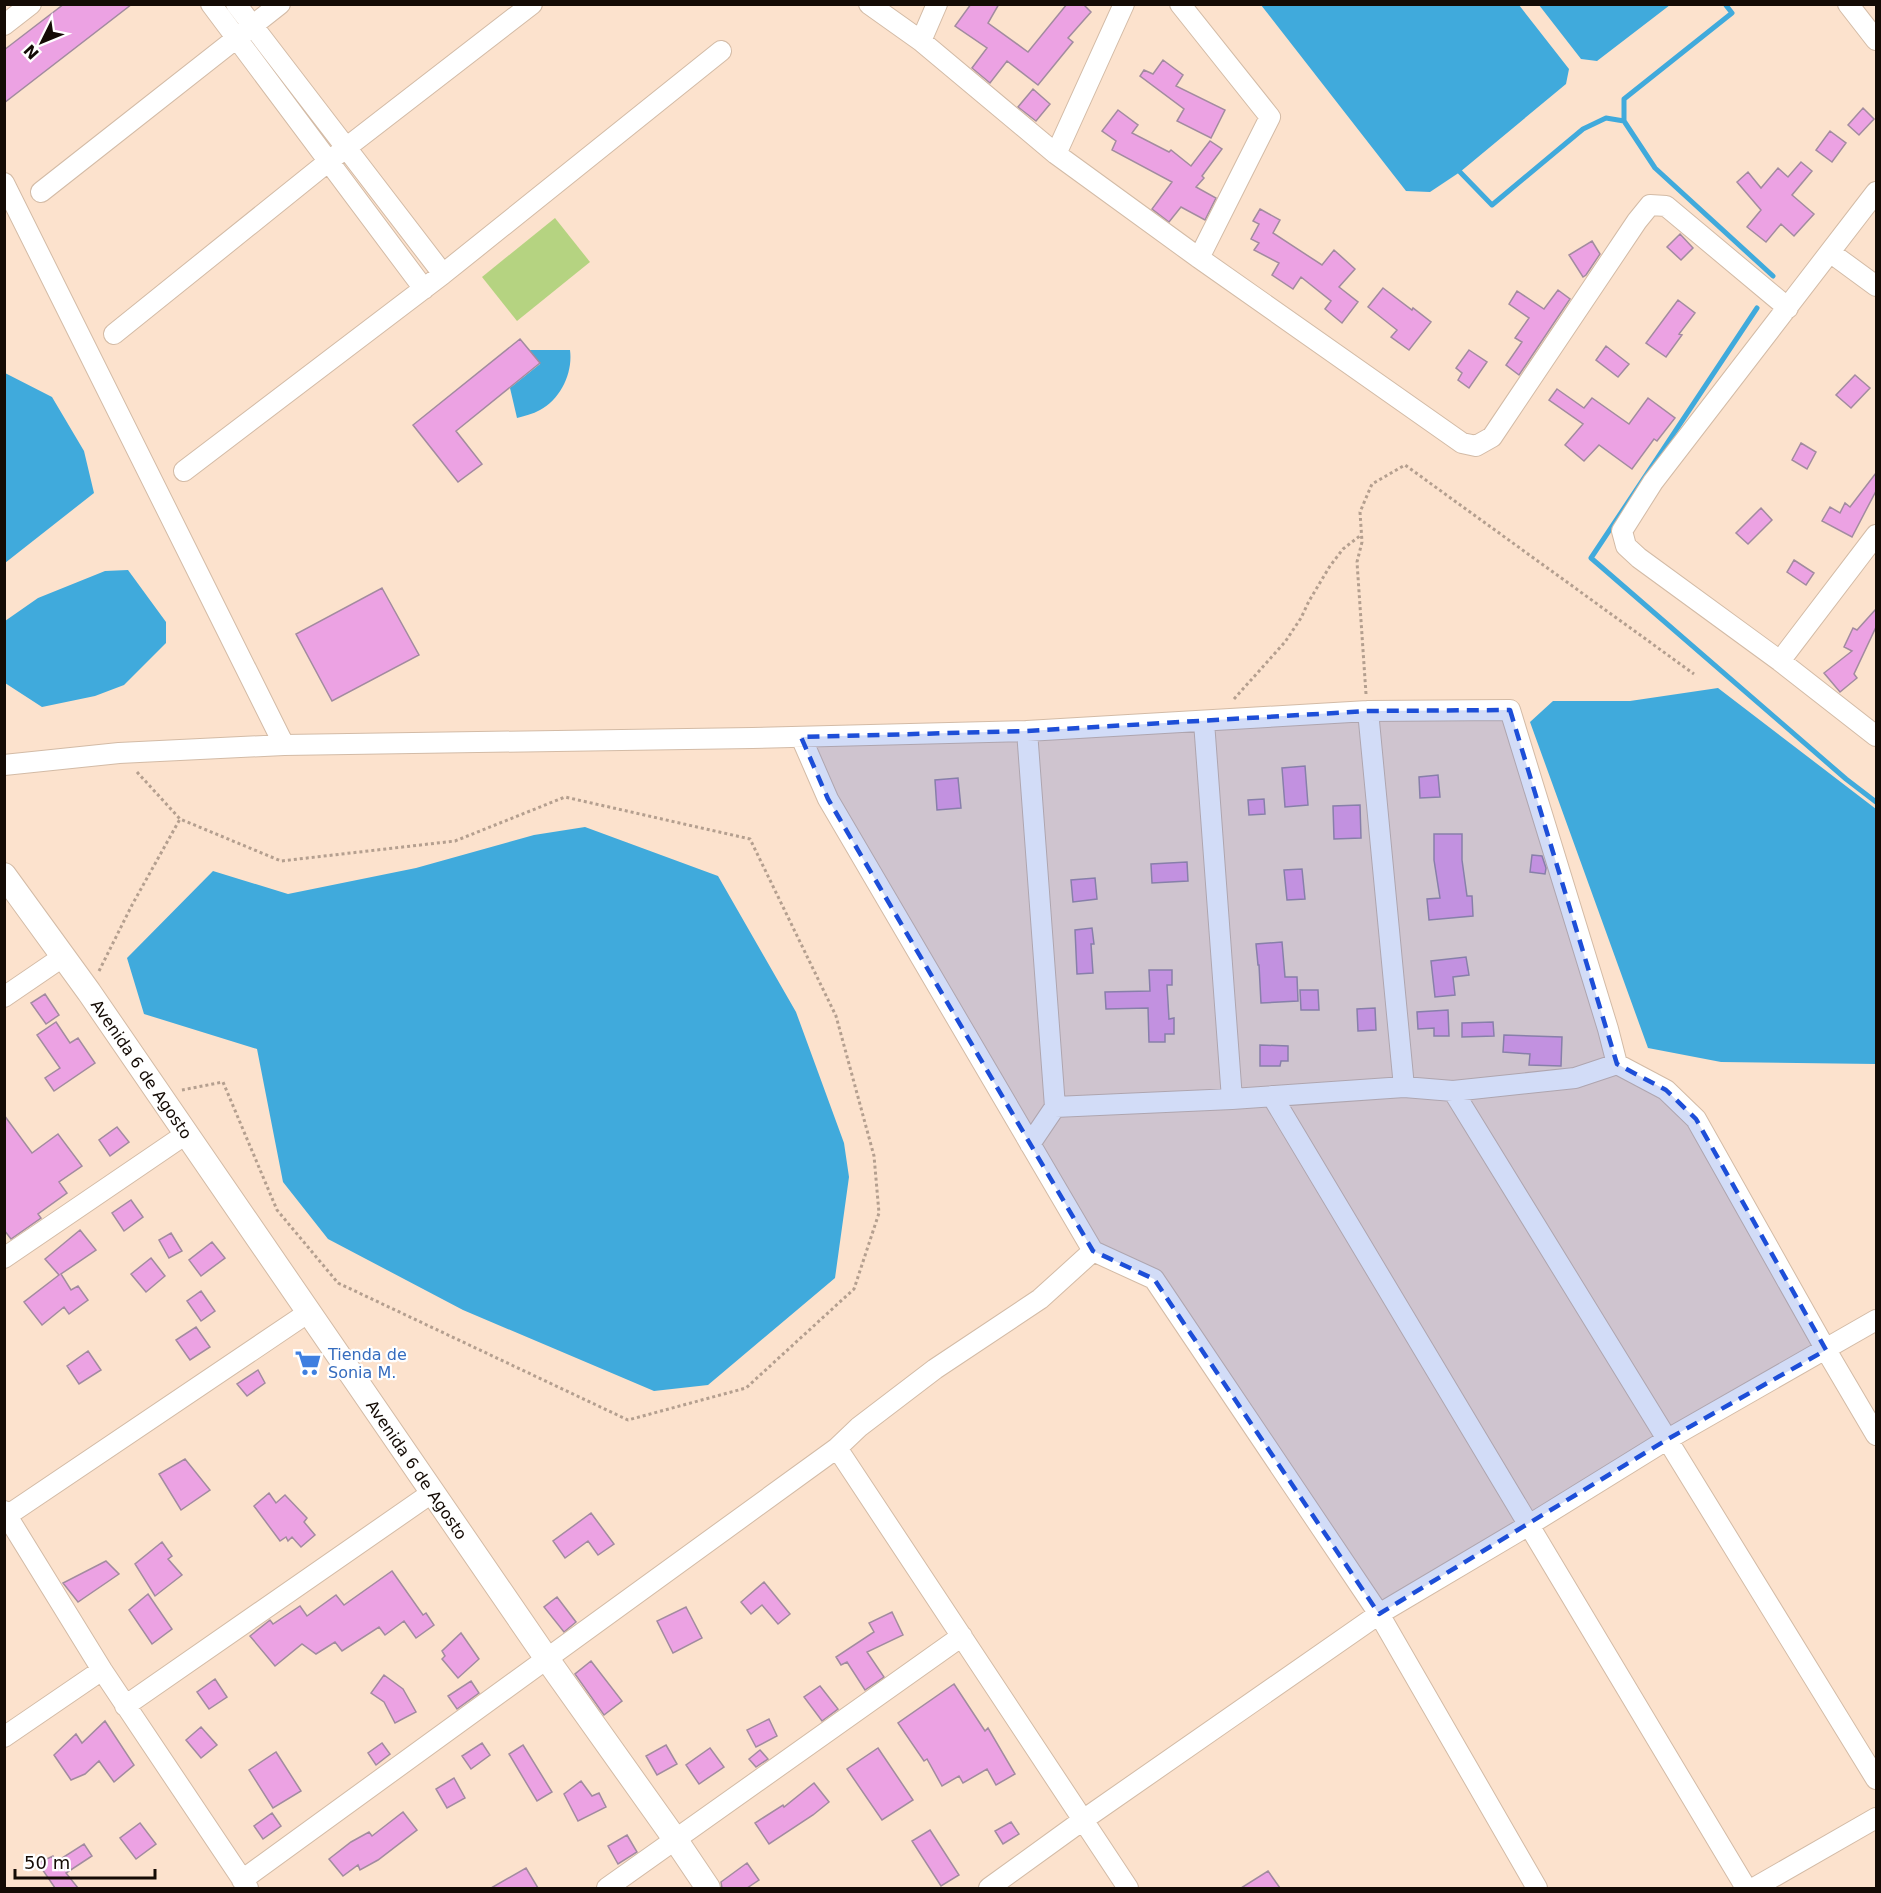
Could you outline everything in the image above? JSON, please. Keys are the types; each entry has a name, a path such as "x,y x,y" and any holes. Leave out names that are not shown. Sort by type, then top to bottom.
{"street":[{"path":"4,25 31,4"},
{"path":"211,4 424,288"},
{"path":"236,4 443,274"},
{"path":"41,192 280,4"},
{"path":"114,334 329,161 531,4"},
{"path":"869,4 921,41 1056,154 1462,444 1476,446 1492,437 1650,205 1666,206 1788,308"},
{"path":"921,41 938,4"},
{"path":"1056,154 1124,4"},
{"path":"1180,4 1270,117 1199,258"},
{"path":"1848,4 1876,40"},
{"path":"184,471 443,274 721,51"},
{"path":"4,183 284,744"},
{"path":"1876,192 1653,482 1622,531 1626,546 1639,558 1780,661 1876,736"},
{"path":"1831,253 1876,286"},
{"path":"1780,661 1876,535"},
{"path":"4,765 119,753 284,744 801,737 1028,731 1368,711 1510,710 1617,1064"},
{"path":"1368,711 1404,1087"},
{"path":"1204,722 1232,1099"},
{"path":"1028,731 1054,1107 1030,1144"},
{"path":"801,737 828,799 1093,1251 1154,1279 1379,1614 1537,1888"},
{"name":"Avenida 6 de Agosto","path":"4,875 89,992 708,1888"},
{"path":"4,997 64,957"},
{"path":"1054,1107 1232,1099 1404,1087 1453,1091 1575,1078 1617,1064 1666,1090 1696,1119 1876,1434"},
{"path":"1453,1091 1876,1779"},
{"path":"1272,1096 1746,1888"},
{"path":"4,1258 186,1134"},
{"path":"309,1312 6,1513 125,1706 245,1884 837,1448 859,1427 935,1369 1040,1299 1093,1251"},
{"path":"989,1888 1379,1614 1529,1525 1668,1438 1876,1320"},
{"path":"837,1448 1128,1888"},
{"path":"125,1706 433,1492"},
{"path":"607,1888 962,1636"},
{"path":"4,1737 102,1670"},
{"path":"1754,1888 1876,1818"}],"path":[{"path":"1368,711 1357,562 1362,542 1360,512 1372,484 1406,465 1694,674"},
{"path":"1230,701 1239,695 1285,642 1302,618 1309,600 1330,566 1343,549 1362,534"},
{"path":"119,753 180,819 280,861 455,841 565,797 750,839 836,1016 874,1156 879,1213 854,1289 746,1388 628,1420 338,1283 278,1210 223,1082 159,1095"},
{"path":"89,992 132,905 180,819"}],"highlighted area":[{"path":"1510,710 1617,1064 1666,1090 1696,1119 1826,1350 1668,1439 1379,1614 1154,1279 1093,1251 828,799 801,737 1027,731 1368,711"}],"green space":[{"path":"555,218 590,262 517,321 482,277"}],"water":[{"path":"1261,5 1519,5 1569,69 1566,84 1460,172 1430,192 1406,191"},
{"path":"1539,5 1670,5 1597,61 1581,59"},
{"path":"529,350 570,350 570,368 564,385 554,399 537,411 517,418 510,388 540,364"},
{"path":"5,373 52,397 84,451 94,493 5,563"},
{"path":"128,570 166,622 166,643 124,685 95,696 42,707 5,683 5,621 38,598 105,571"},
{"path":"1718,688 1876,809 1876,1064 1721,1062 1648,1048 1530,722 1553,701 1630,701"},
{"path":"585,827 718,876 796,1012 844,1143 849,1177 835,1278 708,1385 654,1391 463,1310 328,1239 283,1182 257,1049 144,1014 127,958 213,871 288,894 416,868 534,835"}],"building":[{"path":"64,4 132,4 4,103 4,50"},
{"path":"971,4 999,4 988,23 1028,52 1067,4 1083,4 1091,12 1068,38 1073,42 1038,85 1007,61 990,83 972,68 987,48 955,26"},
{"path":"1163,60 1183,75 1176,86 1225,110 1211,138 1177,121 1184,109 1140,76 1144,70 1153,74"},
{"path":"1033,89 1050,104 1036,121 1018,107"},
{"path":"1863,108 1874,119 1859,135 1848,125"},
{"path":"1118,110 1138,125 1132,133 1169,152 1171,150 1191,166 1210,141 1222,149 1196,187 1216,198 1205,220 1181,207 1169,222 1152,209 1172,182 1112,150 1116,141 1102,131"},
{"path":"1830,131 1846,143 1832,162 1816,150"},
{"path":"1801,162 1812,171 1792,195 1814,214 1794,236 1781,224 1766,242 1747,227 1761,210 1737,182 1748,172 1761,188 1778,168 1788,177"},
{"path":"1260,209 1280,220 1273,233 1322,265 1334,250 1355,269 1339,287 1358,302 1342,323 1325,309 1331,301 1301,277 1293,289 1272,275 1279,263 1254,250 1259,243 1251,239 1259,224 1253,221"},
{"path":"1680,234 1693,248 1681,260 1667,247"},
{"path":"1592,241 1600,254 1583,277 1569,255"},
{"path":"1383,288 1431,322 1409,350 1391,337 1397,330 1368,307"},
{"path":"1558,290 1570,299 1519,375 1506,365 1522,342 1515,338 1529,318 1509,304 1517,291 1544,309"},
{"path":"1678,300 1695,313 1679,334 1682,335 1666,357 1646,343"},
{"path":"520,339 540,363 456,431 482,464 458,482 413,425"},
{"path":"1606,346 1629,364 1618,377 1596,360"},
{"path":"1469,350 1487,362 1469,388 1458,380 1462,373 1456,368"},
{"path":"1855,375 1870,388 1851,408 1836,395"},
{"path":"1557,389 1584,408 1592,398 1629,424 1648,398 1675,418 1657,441 1654,439 1632,469 1599,445 1584,461 1565,445 1583,424 1549,400"},
{"path":"1801,443 1816,452 1807,469 1792,460"},
{"path":"1876,473 1876,491 1852,537 1822,521 1830,507 1840,513 1845,503 1850,507"},
{"path":"1761,508 1772,520 1748,544 1736,533"},
{"path":"1794,560 1814,573 1806,585 1787,572"},
{"path":"382,588 419,655 332,701 296,634"},
{"path":"1876,609 1876,627 1854,674 1857,678 1840,692 1824,673 1852,651 1844,647 1853,628 1857,630"},
{"path":"1305,766 1308,805 1285,807 1282,768"},
{"path":"1438,775 1440,797 1420,798 1419,777"},
{"path":"958,778 961,808 937,810 935,780"},
{"path":"1264,799 1265,814 1249,815 1248,800"},
{"path":"1360,805 1361,838 1334,839 1333,806"},
{"path":"1434,834 1462,834 1462,860 1467,896 1472,896 1473,916 1429,920 1427,899 1440,898 1434,860"},
{"path":"1532,855 1542,856 1546,868 1545,874 1530,872"},
{"path":"1187,862 1188,881 1152,883 1151,864"},
{"path":"1302,869 1305,899 1287,900 1284,870"},
{"path":"1095,878 1097,899 1073,902 1071,880"},
{"path":"1092,928 1093,973 1077,974 1075,930"},
{"path":"1282,942 1285,977 1297,977 1298,1001 1261,1003 1256,944"},
{"path":"1466,957 1469,975 1453,977 1455,995 1435,997 1431,961"},
{"path":"1149,970 1172,970 1172,985 1167,985 1169,1019 1174,1018 1174,1034 1165,1034 1165,1042 1149,1042 1148,1008 1106,1009 1105,992 1150,991"},
{"path":"1300,990 1318,990 1319,1010 1301,1010"},
{"path":"45,994 59,1015 46,1024 31,1003"},
{"path":"1375,1008 1376,1030 1358,1031 1357,1009"},
{"path":"1448,1010 1449,1036 1434,1036 1434,1028 1418,1029 1417,1012"},
{"path":"56,1022 70,1043 78,1038 95,1063 54,1091 45,1078 60,1068 37,1035"},
{"path":"1493,1022 1494,1036 1462,1037 1462,1023"},
{"path":"1504,1035 1562,1037 1561,1066 1529,1065 1530,1054 1503,1052"},
{"path":"1260,1045 1288,1046 1288,1061 1281,1061 1280,1066 1260,1066"},
{"path":"4,1115 32,1153 58,1134 82,1166 59,1182 67,1193 38,1214 41,1218 11,1239 4,1230"},
{"path":"117,1127 129,1142 110,1156 99,1140"},
{"path":"131,1200 143,1217 124,1231 112,1213"},
{"path":"80,1230 96,1250 61,1274 71,1290 78,1286 88,1300 69,1314 64,1307 42,1325 24,1302 59,1275 45,1259"},
{"path":"171,1233 182,1251 169,1258 159,1240"},
{"path":"212,1242 225,1258 201,1276 189,1260"},
{"path":"151,1258 165,1276 146,1292 131,1274"},
{"path":"201,1291 215,1311 201,1321 187,1301"},
{"path":"196,1327 210,1347 190,1360 176,1340"},
{"path":"88,1351 101,1370 79,1384 67,1366"},
{"path":"258,1370 265,1383 247,1396 237,1384"},
{"path":"185,1459 210,1490 181,1510 159,1474"},
{"path":"269,1493 276,1503 285,1495 307,1518 304,1522 315,1535 301,1547 292,1537 288,1541 286,1537 280,1541 254,1506"},
{"path":"591,1513 614,1544 598,1555 588,1541 565,1558 553,1541"},
{"path":"162,1542 172,1556 168,1559 182,1575 155,1596 135,1564"},
{"path":"106,1561 119,1574 78,1602 63,1583"},
{"path":"392,1571 423,1615 426,1613 434,1625 416,1638 404,1621 385,1635 379,1627 342,1651 335,1642 316,1654 302,1644 275,1666 250,1636 270,1620 273,1624 300,1606 307,1616 336,1595 344,1605"},
{"path":"764,1582 790,1614 778,1624 762,1605 751,1614 741,1602"},
{"path":"148,1594 172,1629 152,1644 129,1610"},
{"path":"557,1597 576,1622 564,1632 544,1607"},
{"path":"686,1607 702,1638 673,1653 657,1621"},
{"path":"892,1612 903,1635 867,1652 884,1677 865,1690 847,1662 841,1665 836,1657 874,1632 869,1623"},
{"path":"461,1633 479,1659 458,1678 442,1659 445,1656 442,1651"},
{"path":"591,1661 622,1701 604,1715 575,1674"},
{"path":"384,1675 403,1689 416,1712 395,1723 384,1702 371,1693"},
{"path":"215,1679 227,1697 209,1709 197,1692"},
{"path":"471,1681 479,1693 457,1709 448,1696"},
{"path":"954,1684 985,1731 988,1728 1015,1774 996,1785 987,1769 963,1783 959,1776 942,1786 927,1759 924,1761 898,1723"},
{"path":"820,1686 838,1709 822,1721 804,1697"},
{"path":"769,1719 777,1736 756,1747 747,1730"},
{"path":"105,1721 134,1765 114,1782 99,1761 85,1774 71,1780 54,1755 76,1734 82,1743"},
{"path":"201,1727 217,1745 201,1758 186,1740"},
{"path":"382,1743 390,1754 376,1765 368,1753"},
{"path":"482,1743 490,1755 471,1769 462,1756"},
{"path":"523,1745 552,1792 537,1801 509,1754"},
{"path":"666,1745 677,1764 657,1775 646,1756"},
{"path":"710,1748 724,1767 699,1784 686,1765"},
{"path":"878,1748 913,1800 882,1820 847,1769"},
{"path":"760,1750 768,1759 756,1767 749,1759"},
{"path":"276,1752 301,1791 273,1808 249,1770"},
{"path":"454,1778 465,1798 447,1808 436,1789"},
{"path":"581,1781 592,1796 599,1793 606,1807 578,1821 564,1794"},
{"path":"814,1783 829,1802 769,1844 755,1823 783,1805 784,1807"},
{"path":"403,1812 417,1830 378,1860 360,1870 358,1865 343,1876 329,1859 369,1832 372,1836"},
{"path":"272,1813 281,1826 263,1839 254,1826"},
{"path":"1011,1822 1019,1834 1003,1844 995,1831"},
{"path":"140,1823 156,1844 136,1859 120,1838"},
{"path":"930,1830 959,1875 941,1886 912,1841"},
{"path":"627,1835 637,1852 618,1864 608,1846"},
{"path":"84,1844 92,1856 66,1873 78,1888 55,1888 38,1863 53,1856 56,1862"},
{"path":"747,1863 759,1880 747,1888 722,1888 721,1882"},
{"path":"526,1868 538,1888 491,1888"},
{"path":"1268,1871 1280,1888 1241,1888"}],"waterway":[{"path":"1624,121 1624,99 1732,13 1725,4"},
{"path":"1460,172 1492,205 1583,129 1606,118 1624,121 1655,168 1773,276"},
{"path":"1757,308 1591,558 1846,779 1876,802"}],"place":[{"name":"Tienda de Sonia M.","path":"308,1363"}]}
